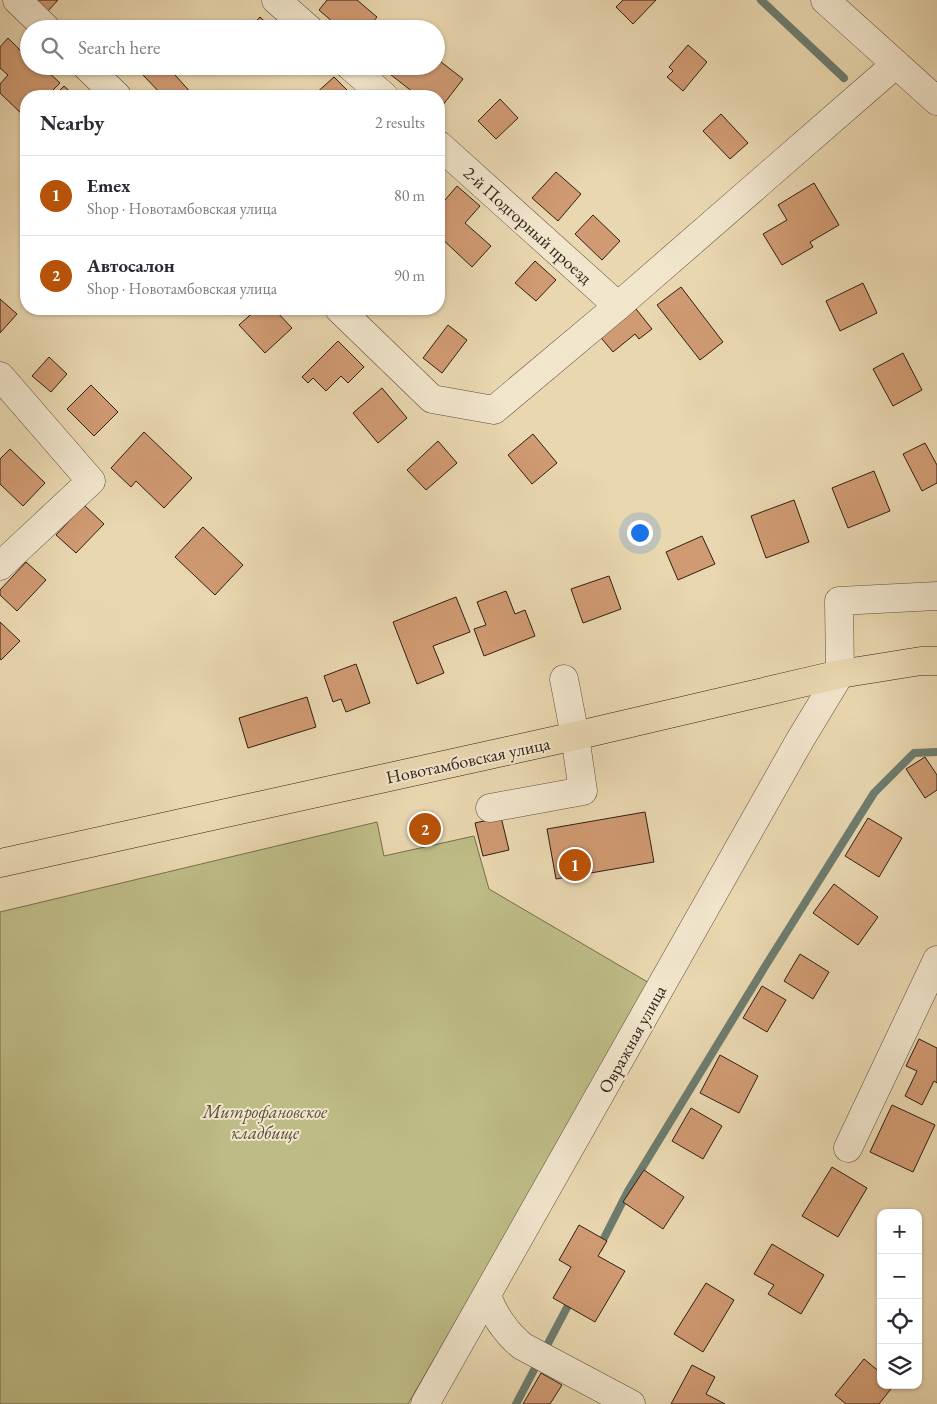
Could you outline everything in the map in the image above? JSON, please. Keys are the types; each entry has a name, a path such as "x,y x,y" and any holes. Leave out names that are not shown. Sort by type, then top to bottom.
{"main road":[{"name":"Новотамбовская улица","path":"0,863 575,736 840,674 921,661 937,661"}],"street":[{"path":"276,0 298,20"},
{"path":"825,0 937,101"},
{"path":"19,1 38,20"},
{"path":"344,315 432,399 494,410 618,306 896,64"},
{"path":"95,75 111,90"},
{"path":"360,75 377,90"},
{"name":"2-й Подгорный проезд","path":"445,150 618,306"},
{"path":"0,376 91,481 0,566"},
{"path":"840,674 840,601 937,596"},
{"name":"Овражная улица","path":"425,1404 790,757 840,674"},
{"path":"490,808 583,791 564,679"},
{"path":"848,1148 937,960"},
{"path":"487,1296 494,1314 503,1328 522,1346 631,1404"}],"green space":[{"name":"Митрофановское кладбище","path":"377,822 384,856 474,836 489,889 651,984 408,1404 0,1404 0,912"}],"building":[{"path":"33,0 58,0 47,12"},
{"path":"327,0 357,0 377,17 374,20 331,20 319,10"},
{"path":"623,0 656,0 633,24 616,7"},
{"path":"8,38 20,50 20,75 52,75 60,83 53,90 20,90 20,112 0,93 0,84 8,75 0,68 0,47"},
{"path":"688,45 707,62 683,91 667,77 673,71 669,67"},
{"path":"445,65 463,79 445,102 445,90 410,90 391,75 445,75"},
{"path":"143,75 175,75 189,90 157,90"},
{"path":"334,77 347,90 320,90"},
{"path":"64,86 68,90 60,90"},
{"path":"500,99 518,118 496,139 478,121"},
{"path":"721,114 748,143 730,159 703,131"},
{"path":"556,172 581,194 558,221 532,198"},
{"path":"814,183 839,225 810,242 813,247 782,265 763,234 787,220 778,205"},
{"path":"457,186 480,206 465,223 491,246 472,267 445,242 445,200"},
{"path":"593,215 620,241 602,260 575,234"},
{"path":"535,261 556,280 536,301 515,283"},
{"path":"863,283 877,313 840,331 826,301"},
{"path":"681,287 723,342 700,360 657,305"},
{"path":"0,299 17,314 0,333"},
{"path":"632,304 652,329 639,339 635,334 613,352 597,333"},
{"path":"250,315 280,315 292,328 265,353 239,325"},
{"path":"448,325 467,340 442,373 423,358"},
{"path":"338,341 364,367 348,383 341,376 326,391 313,378 308,383 302,377"},
{"path":"903,353 922,390 893,406 873,369"},
{"path":"49,357 67,374 51,392 32,376"},
{"path":"91,385 118,412 94,436 67,409"},
{"path":"382,388 407,418 378,443 353,413"},
{"path":"144,432 192,478 164,508 136,481 131,487 111,468"},
{"path":"533,434 557,463 532,484 508,455"},
{"path":"438,441 457,463 426,490 407,470"},
{"path":"925,443 937,465 937,483 922,491 903,454"},
{"path":"10,449 45,483 23,506 0,484 0,459"},
{"path":"874,471 890,511 848,528 832,488"},
{"path":"794,500 809,542 766,558 751,516"},
{"path":"84,505 104,524 76,553 56,535"},
{"path":"203,527 243,565 215,595 175,557"},
{"path":"702,536 715,564 678,580 666,552"},
{"path":"26,562 46,580 17,611 0,595 0,590"},
{"path":"609,576 621,609 583,623 571,589"},
{"path":"506,591 515,614 525,610 535,636 484,656 474,629 486,625 477,602"},
{"path":"456,597 470,632 433,646 444,673 417,684 393,622"},
{"path":"0,622 20,641 1,660 0,658"},
{"path":"356,664 370,703 346,712 341,699 333,702 324,676"},
{"path":"307,697 316,727 248,748 239,718"},
{"path":"925,757 937,775 937,790 925,798 906,769"},
{"path":"645,812 654,862 556,879 547,829"},
{"path":"501,817 509,850 483,856 475,823"},
{"path":"868,818 902,838 879,877 845,856"},
{"path":"834,884 878,917 858,945 813,913"},
{"path":"800,954 829,972 813,999 784,981"},
{"path":"762,986 786,1000 767,1032 743,1018"},
{"path":"919,1039 937,1048 937,1083 934,1081 922,1105 905,1096 917,1071 906,1066"},
{"path":"720,1055 758,1076 739,1113 700,1093"},
{"path":"892,1105 935,1125 913,1172 870,1152"},
{"path":"691,1108 722,1126 703,1159 672,1141"},
{"path":"832,1167 867,1188 838,1237 802,1216"},
{"path":"644,1170 684,1197 663,1229 623,1202"},
{"path":"579,1225 607,1241 598,1256 625,1271 595,1322 553,1298 571,1267 559,1260"},
{"path":"772,1244 824,1275 801,1314 768,1294 774,1285 754,1274"},
{"path":"706,1283 734,1300 703,1352 674,1334"},
{"path":"864,1359 877,1370 877,1389 891,1389 879,1404 846,1404 835,1395"},
{"path":"692,1365 715,1377 706,1394 725,1404 671,1404"},
{"path":"541,1373 562,1385 550,1404 523,1404"}],"waterway":[{"path":"761,0 844,78"},
{"path":"599,1248 628,1191 874,793 914,753 937,752"},
{"path":"516,1404 572,1298"}],"place":[{"name":"Автосалон","path":"425,829"},
{"name":"Emex","path":"575,865"}]}
